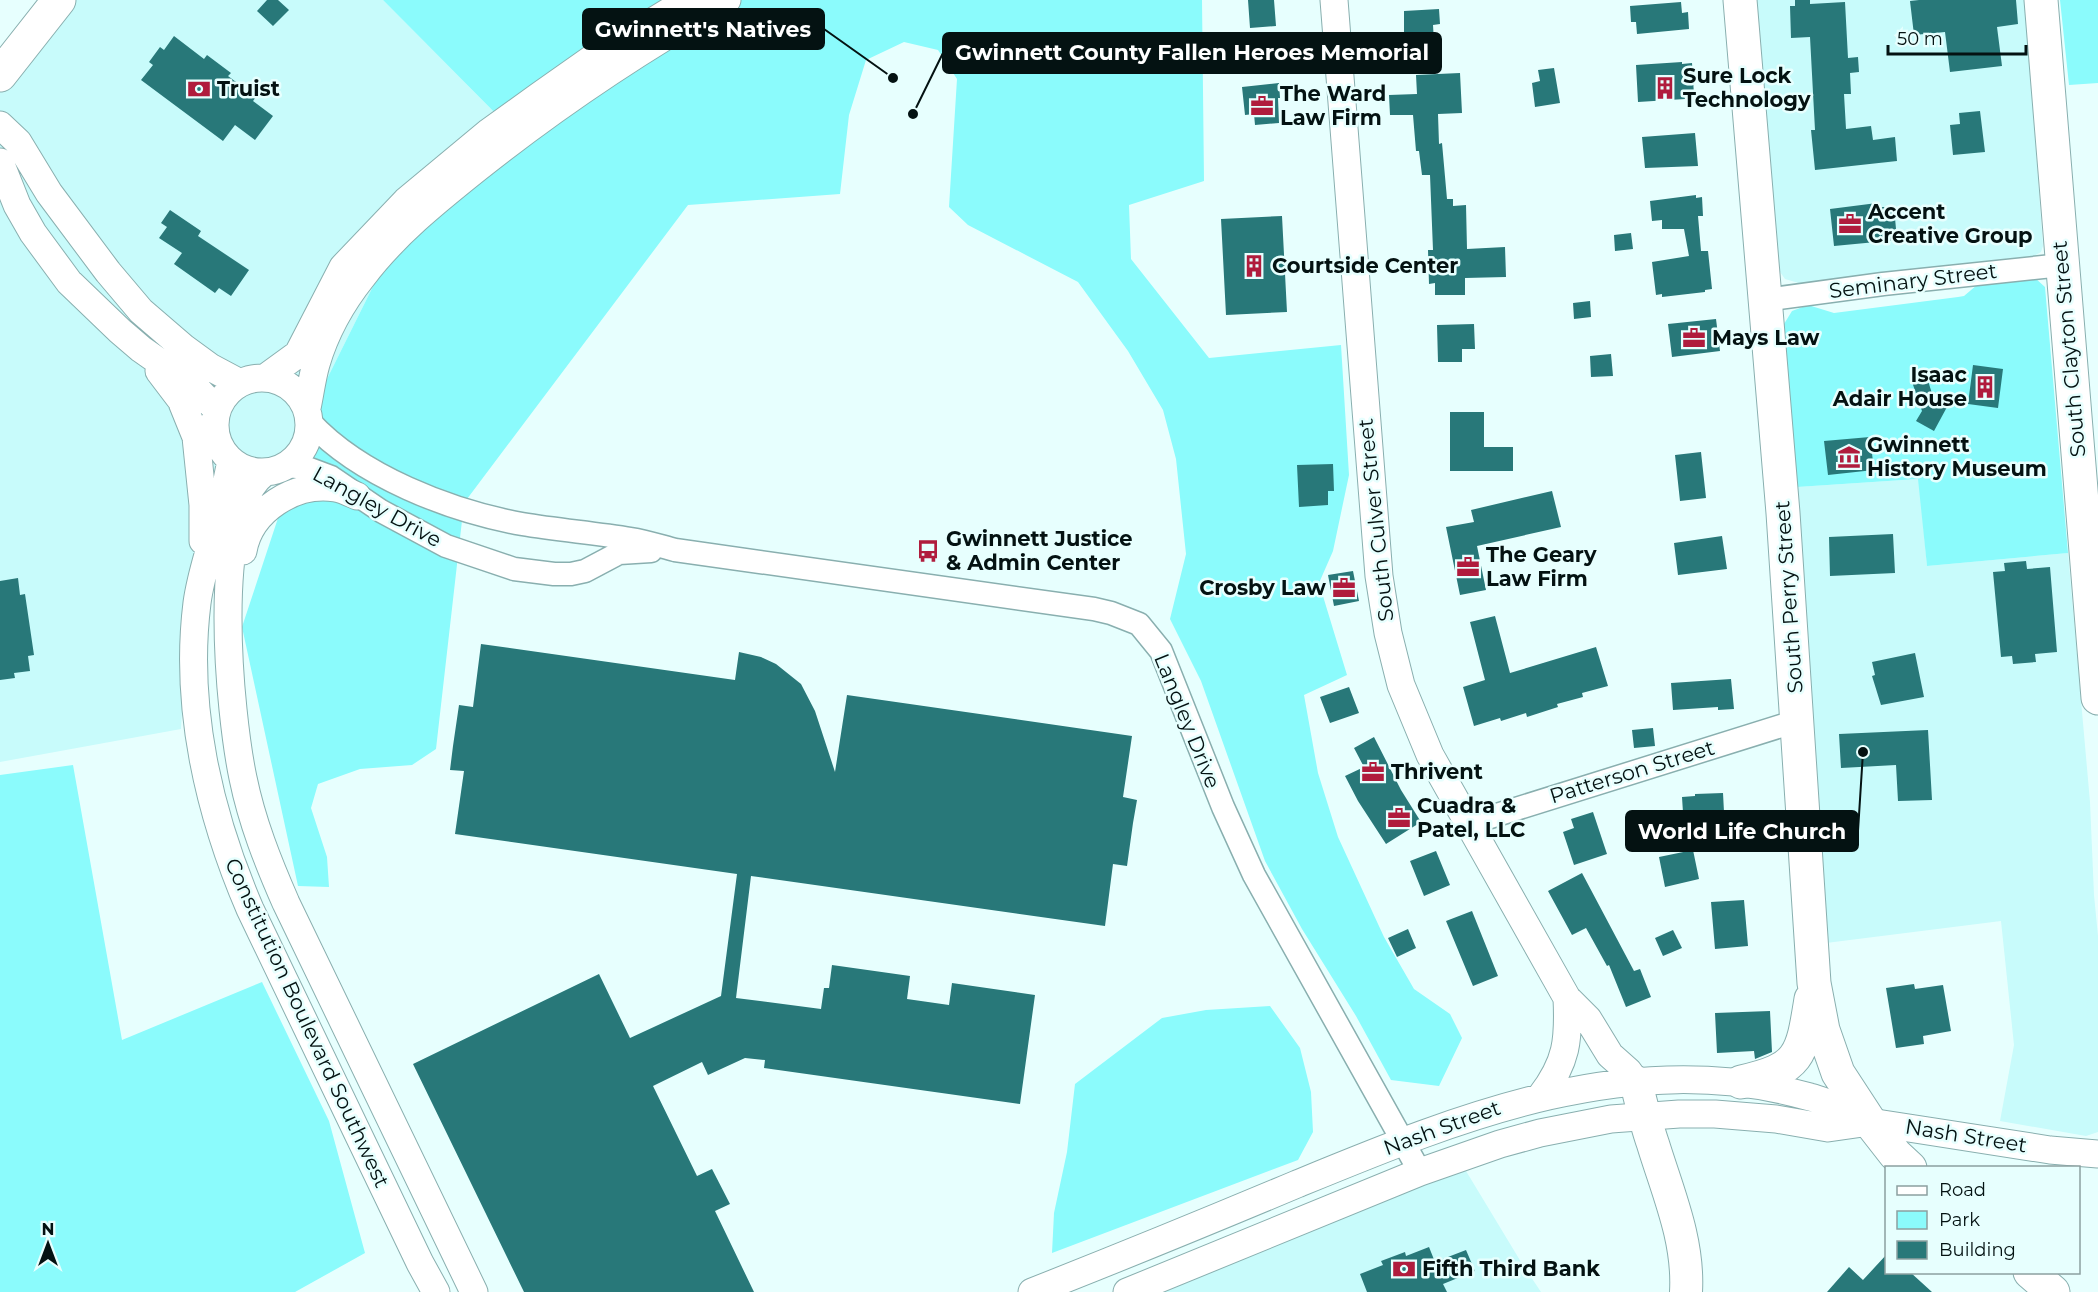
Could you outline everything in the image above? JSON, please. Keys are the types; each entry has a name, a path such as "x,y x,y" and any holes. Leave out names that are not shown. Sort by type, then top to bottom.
{"main road":[{"path":"0,75 59,0"},
{"name":"South Perry Street","path":"1740,0 1783,513 1814,983 1823,1030 1838,1073 1870,1122 1895,1154 1910,1166"},
{"name":"South Clayton Street","path":"2041,0 2062,265 2095,626 2098,698"},
{"path":"1741,1082 1780,1071 1792,1062 1801,1048 1806,1033 1814,983"},
{"path":"1636,1082 1644,1116 1677,1217 1684,1249 1686,1292"},
{"path":"2032,1274 2053,1292"}],"street":[{"path":"688,0 590,60 539,96 489,132 406,201 343,267 298,354 253,381 228,392 217,410 215,433 223,453 231,462 252,472 276,470 297,458 305,447 309,435 308,415 316,363 329,332 362,277 385,249 452,188 525,131 620,65 727,0"},
{"name":"South Culver Street","path":"1334,0 1382,605 1401,685 1430,755 1567,998"},
{"path":"0,125 18,142 49,193 108,272 141,311 210,367 253,381 276,380 295,390 308,415"},
{"path":"0,162 8,201 69,282 141,349 195,387 217,410"},
{"name":"Seminary Street","path":"1765,300 1883,284 2062,265"},
{"path":"141,349 181,400 196,437 203,505 204,567"},
{"name":"Langley Drive","path":"308,415 337,447 387,479 446,503 520,523 633,539 675,550 1094,609 1139,624 1161,651 1223,807 1254,875 1420,1172"},
{"name":"Constitution Boulevard Southwest","path":"231,462 197,603 195,647 197,716 207,777 224,844 254,918 436,1292"},
{"name":"Langley Drive","path":"276,470 308,468 331,477 357,496 446,546 514,569 571,574 585,571 619,554 675,550"},
{"name":"Constitution Boulevard Southwest","path":"276,470 256,479 242,504 234,532 227,603 238,748 251,809 260,839 286,903 474,1292"},
{"path":"229,638 237,607 244,546 257,519 278,500 307,489 335,488 357,496"},
{"name":"Patterson Street","path":"1468,824 1797,721"},
{"path":"1567,998 1588,1019 1610,1055 1628,1071 1636,1082"},
{"path":"1541,1096 1557,1072 1567,1044 1569,1030 1567,998"},
{"name":"Nash Street","path":"1032,1292 1403,1140 1478,1114 1541,1096 1602,1085 1679,1080 1741,1082 1811,1097 1870,1122 2050,1150 2098,1154"},
{"name":"Nash Street","path":"1127,1292 1165,1285 1420,1172 1500,1144 1540,1133 1602,1120 1644,1116 1715,1114 1776,1119 1828,1128 1870,1122"}],"shaded area":[{"path":"72,0 383,0 512,130 415,202 318,397 188,611 181,729 0,762 0,87"},
{"path":"1755,0 2025,0 2043,246 2041,252 2034,256 1802,284 1785,279 1778,269"},
{"path":"1919,479 1927,566 2068,553 2090,802 2098,936 2098,1132 2086,1136 2000,1121 2014,1045 2001,921 1826,943 1797,487"},
{"path":"1463,1166 1541,1292 1149,1292"}],"green space":[{"path":"383,0 1202,0 1204,181 1129,205 1131,259 1209,358 1341,345 1349,475 1333,551 1319,583 1347,675 1304,695 1318,773 1338,837 1384,937 1414,989 1450,1014 1462,1038 1439,1086 1391,1080 1356,1016 1302,929 1265,861 1201,681 1170,619 1186,554 1176,459 1163,410 1128,351 1078,282 968,225 949,207 957,79 938,50 904,42 866,60 849,115 840,194 688,205 464,503 436,749 412,765 360,769 318,784 311,808 327,857 329,887 298,886 242,627 318,397 415,202 512,130"},
{"path":"2060,0 2098,0 2098,83 2069,85"},
{"path":"2035,278 2045,287 2068,553 1927,566 1918,479 1797,487 1784,324 1792,311 1808,305 1834,313 1958,297 1964,296 1977,285"},
{"path":"73,765 122,1040 262,982 329,1121 365,1253 295,1292 0,1292 0,775"},
{"path":"1270,1006 1300,1048 1311,1092 1313,1132 1298,1160 1052,1253 1054,1213 1067,1152 1075,1084 1162,1018 1206,1010"}],"building":[{"path":"267,0 278,0 289,10 273,26 257,11"},
{"path":"1248,0 1274,0 1276,26 1250,28"},
{"path":"1795,0 1810,0 1810,4 1845,2 1848,58 1858,57 1859,72 1850,73 1851,94 1844,94 1846,129 1871,126 1873,140 1895,137 1897,161 1815,170 1811,130 1815,130 1810,37 1791,38 1790,6 1795,6"},
{"path":"2016,0 2018,24 1997,27 2002,66 1950,72 1945,32 1914,35 1910,1"},
{"path":"1681,2 1682,13 1688,12 1689,29 1637,34 1636,22 1631,22 1630,6"},
{"path":"1439,9 1440,24 1433,25 1434,42 1404,44 1404,11"},
{"name":"Truist","path":"174,36 204,59 207,55 231,73 228,76 256,97 253,101 273,116 255,140 235,125 223,141 141,80 153,65 149,62 160,47 164,50"},
{"name":"Sure Lock Technology","path":"1682,62 1682,64 1692,63 1694,95 1684,96 1685,99 1638,102 1636,65"},
{"path":"1554,68 1560,103 1535,107 1532,83 1540,81 1538,70"},
{"path":"1460,73 1462,113 1438,114 1439,144 1442,143 1447,199 1453,199 1453,206 1466,205 1467,249 1505,247 1506,277 1465,278 1465,295 1435,295 1435,283 1429,284 1428,250 1433,250 1430,175 1422,175 1419,151 1416,151 1413,115 1390,115 1389,95 1417,94 1416,75"},
{"name":"The Ward Law Firm","path":"1279,83 1279,123 1255,125 1254,114 1245,115 1242,87"},
{"path":"1980,111 1985,152 1953,155 1950,125 1960,124 1959,113"},
{"path":"1695,133 1698,166 1645,168 1642,137"},
{"path":"1696,195 1696,198 1702,197 1703,216 1698,216 1701,251 1708,251 1712,289 1705,290 1705,292 1662,297 1662,294 1656,295 1652,262 1689,256 1684,229 1662,229 1662,220 1652,221 1650,201"},
{"path":"1877,203 1878,207 1894,207 1897,240 1834,246 1830,209"},
{"path":"170,210 201,231 198,236 249,270 231,296 219,288 215,293 174,264 182,253 159,238 167,227 161,223"},
{"name":"Courtside Center","path":"1282,216 1287,312 1226,315 1221,219"},
{"path":"1631,233 1633,249 1615,251 1614,235"},
{"path":"1590,301 1591,317 1574,319 1573,303"},
{"name":"Mays Law","path":"1716,319 1720,351 1672,357 1668,324"},
{"path":"1474,324 1475,349 1462,349 1462,362 1438,362 1437,325"},
{"path":"1611,354 1613,376 1591,377 1590,356"},
{"name":"Isaac Adair House","path":"1973,365 2003,369 1998,408 1968,404"},
{"path":"1925,371 1934,400 1947,407 1934,431 1916,421 1922,411 1910,376"},
{"path":"1450,412 1484,412 1484,447 1513,447 1513,471 1450,471"},
{"path":"1870,437 1874,470 1828,475 1824,441"},
{"path":"1701,452 1706,498 1680,501 1675,455"},
{"path":"1333,464 1334,491 1328,491 1328,505 1299,507 1297,465"},
{"path":"1552,491 1561,527 1477,546 1486,590 1460,595 1446,527 1474,522 1471,510"},
{"path":"1893,534 1895,573 1830,576 1829,537"},
{"path":"1722,536 1727,569 1678,575 1674,543"},
{"path":"2026,561 2027,569 2050,567 2057,652 2035,654 2036,662 2013,664 2012,656 2001,657 1993,572 2005,571 2004,563"},
{"name":"Crosby Law","path":"1353,571 1359,601 1334,606 1328,575"},
{"path":"18,578 20,595 25,594 34,655 28,656 30,671 14,673 15,678 0,680 0,581"},
{"path":"1495,616 1510,673 1596,647 1608,686 1582,693 1583,697 1557,704 1558,707 1527,717 1526,713 1474,726 1463,687 1485,680 1470,622"},
{"path":"481,644 735,680 739,652 761,657 776,664 801,684 815,711 835,772 847,695 1132,736 1123,797 1137,800 1127,866 1113,864 1105,926 751,876 736,998 821,1009 824,988 829,988 832,965 910,976 907,999 949,1005 952,983 1035,995 1020,1104 764,1068 765,1060 745,1058 708,1075 702,1062 653,1086 697,1176 712,1169 730,1204 715,1211 754,1292 524,1292 413,1064 599,974 630,1038 721,996 737,874 455,834 464,771 450,770 453,746 459,705 473,707"},
{"path":"1915,653 1924,697 1881,705 1872,676 1875,675 1872,662"},
{"path":"1731,679 1734,709 1718,710 1718,707 1673,710 1671,683"},
{"path":"1349,687 1359,713 1330,723 1320,697"},
{"path":"1653,728 1655,746 1634,748 1632,730"},
{"path":"1928,730 1932,800 1898,801 1896,765 1841,768 1839,734"},
{"path":"1374,737 1401,790 1421,822 1386,844 1345,776 1364,767 1354,748"},
{"path":"1723,793 1725,831 1716,832 1716,843 1685,844 1682,797"},
{"path":"1593,812 1607,854 1574,865 1563,832 1574,828 1571,819"},
{"path":"1693,850 1699,879 1665,887 1659,857"},
{"path":"1436,851 1450,885 1424,896 1410,861"},
{"path":"1582,873 1634,971 1640,969 1651,997 1626,1007 1609,965 1607,966 1586,928 1572,935 1548,891"},
{"path":"1744,900 1748,946 1715,949 1711,902"},
{"path":"1472,911 1498,976 1473,986 1446,921"},
{"path":"1408,929 1416,948 1397,957 1388,938"},
{"path":"1673,930 1682,948 1663,956 1655,938"},
{"path":"1914,984 1915,989 1943,985 1951,1031 1923,1036 1924,1044 1896,1048 1886,988"},
{"path":"1770,1011 1772,1052 1755,1059 1754,1051 1717,1053 1715,1013"},
{"name":"Fifth Third Bank","path":"1429,1247 1435,1262 1466,1250 1475,1271 1443,1284 1447,1292 1367,1292 1360,1274 1383,1265 1381,1261 1405,1252 1406,1256"},
{"path":"1885,1256 1885,1274 1912,1274 1932,1292 1827,1292 1849,1267 1863,1280"}],"place":[{"name":"Gwinnett's Natives","path":"893,78"},
{"name":"Sure Lock Technology","path":"1665,88"},
{"name":"Truist","path":"199,89"},
{"name":"The Ward Law Firm","path":"1262,106"},
{"name":"Gwinnett County Fallen Heroes Memorial","path":"913,114"},
{"name":"Accent Creative Group","path":"1850,224"},
{"name":"Courtside Center","path":"1254,266"},
{"name":"Mays Law","path":"1694,338"},
{"name":"Isaac Adair House","path":"1985,387"},
{"name":"Gwinnett History Museum","path":"1849,457"},
{"name":"Gwinnett Justice & Admin Center","path":"928,551"},
{"name":"The Geary Law Firm","path":"1468,567"},
{"name":"Crosby Law","path":"1344,588"},
{"name":"World Life Church","path":"1863,752"},
{"name":"Thrivent","path":"1373,772"},
{"name":"Cuadra & Patel, LLC","path":"1399,818"},
{"name":"Fifth Third Bank","path":"1404,1269"}]}
